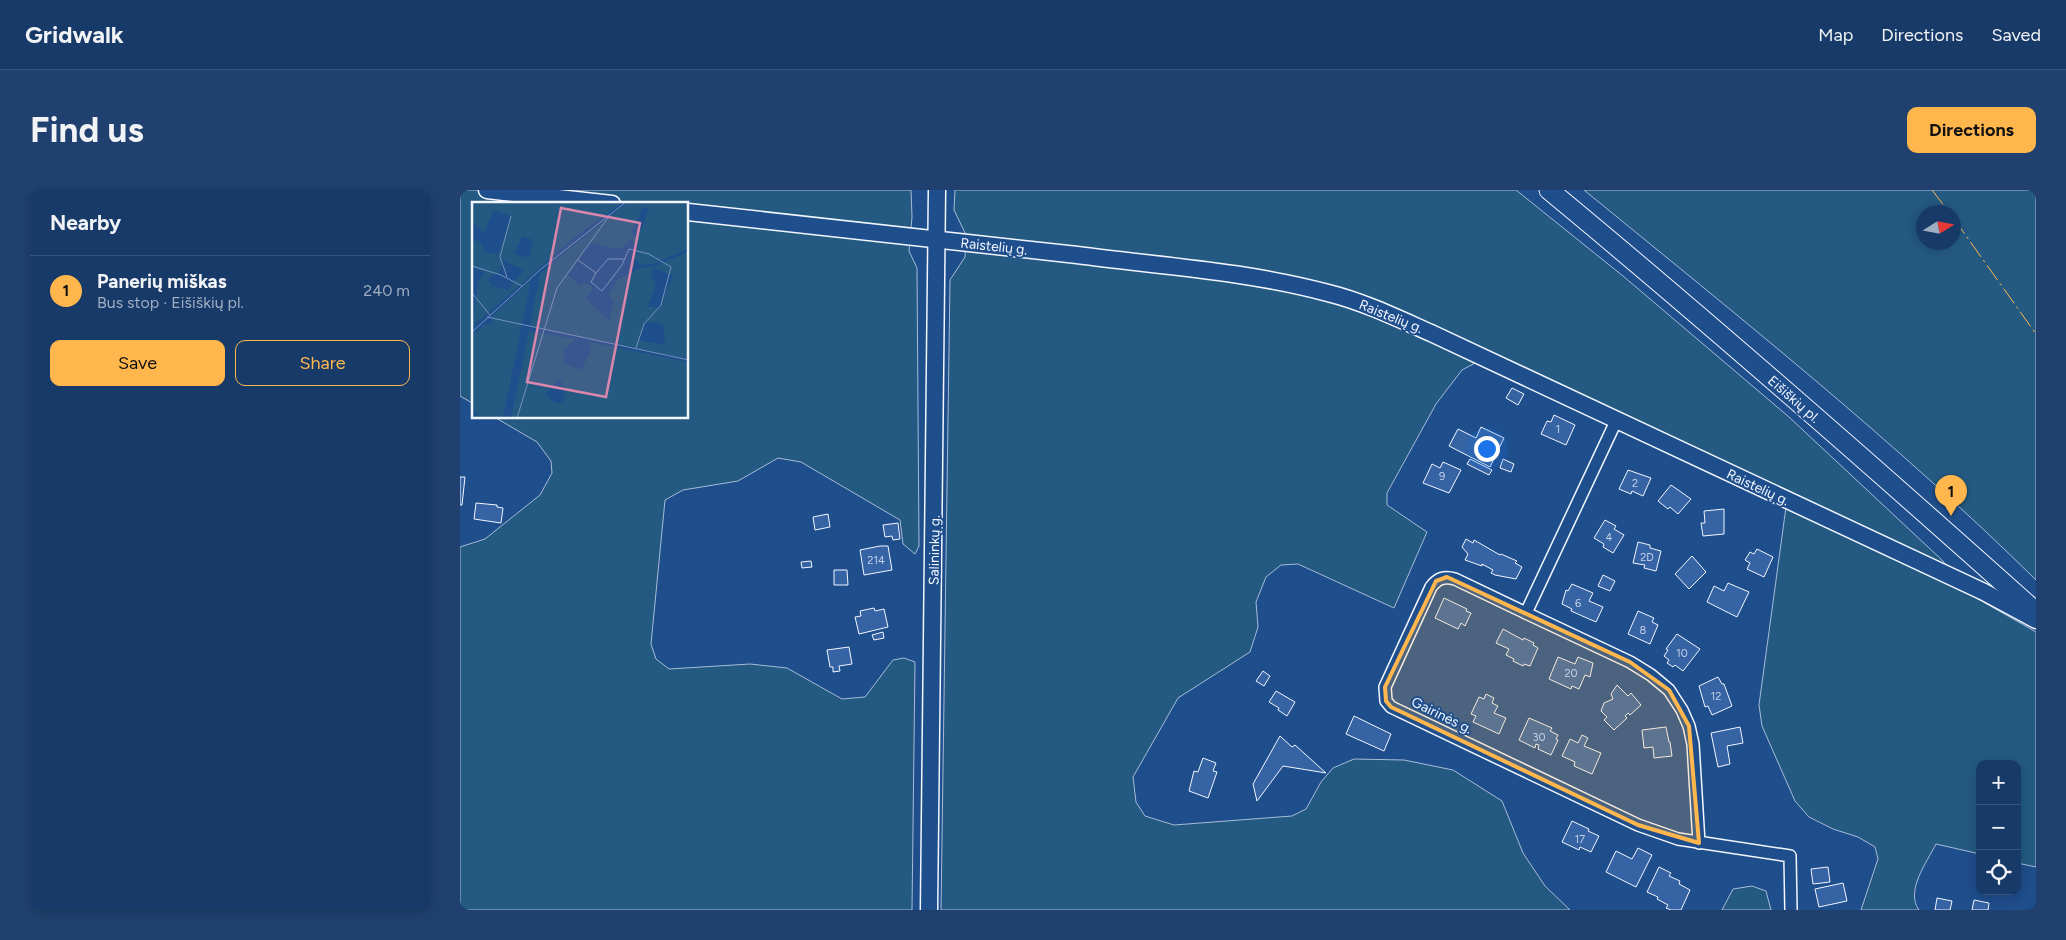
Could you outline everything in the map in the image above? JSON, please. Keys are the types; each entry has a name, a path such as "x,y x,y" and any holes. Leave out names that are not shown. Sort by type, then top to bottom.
{"main road":[{"path":"487,190 594,202"},
{"name":"Salininkų g.","path":"929,910 938,190"},
{"name":"Eišiškių pl.","path":"1549,190 1635,261 2036,612"},
{"name":"Raistelių g.","path":"689,212 937,239 1226,274 1283,282 1330,293 1379,310 1617,419 1984,592 2036,620"}],"street":[{"path":"1526,613 1617,419"},
{"name":"Gairinės g.","path":"1699,843 1700,829 1691,735 1682,710 1669,690 1652,675 1630,662 1456,579 1441,578 1431,588 1385,687 1386,701 1391,707 1638,826 1678,840 1699,843 1790,856 1791,910"}],"highlighted area":[{"path":"1447,577 1455,579 1630,662 1669,690 1689,726 1699,843 1638,825 1391,707 1386,701 1385,687 1436,581"}],"shaded area":[{"path":"460,190 911,190 912,217 909,251 917,268 919,546 915,554 903,544 900,520 801,462 778,458 738,481 683,490 665,500 651,644 656,659 669,669 750,664 787,668 842,699 865,697 893,660 904,658 915,662 912,910 460,910 460,547 485,539 540,495 552,473 551,461 537,442 498,419 689,419 689,202 472,202 472,403 460,396"},
{"path":"955,190 1516,190 1623,276 1789,417 1943,561 1964,591 2036,632 2036,867 2021,864 2021,760 1976,760 1976,853 1936,844 1916,886 1915,902 1919,910 1861,910 1878,859 1875,847 1858,837 1833,829 1809,817 1795,801 1762,726 1759,705 1786,507 1479,361 1462,370 1436,404 1387,493 1387,505 1427,532 1394,608 1298,564 1281,565 1266,577 1256,602 1258,627 1250,652 1178,698 1133,777 1136,802 1145,816 1174,825 1292,816 1306,809 1321,782 1333,768 1354,759 1404,760 1453,770 1502,801 1523,853 1545,886 1570,910 941,910 950,280 965,257 966,235 954,210"},
{"path":"1584,190 2036,190 2036,580 1982,528 1871,428"},
{"path":"1752,886 1766,891 1771,910 1722,910 1733,889"}],"building":[{"path":"1512,388 1524,394 1518,405 1506,398"},
{"path":"1554,415 1575,425 1566,445 1541,434 1547,421 1551,422"},
{"path":"1481,427 1504,438 1490,467 1449,446 1458,429 1476,438"},
{"path":"1470,459 1492,470 1489,475 1467,464"},
{"path":"1503,459 1514,464 1511,472 1500,468"},
{"path":"1443,462 1461,470 1449,493 1423,483 1432,464 1440,468"},
{"path":"1628,470 1651,478 1643,496 1632,491 1631,494 1619,489"},
{"path":"460,477 465,477 462,505 460,505"},
{"path":"1671,485 1691,499 1678,514 1670,507 1668,509 1658,501"},
{"path":"476,503 497,505 497,507 503,508 501,523 474,519"},
{"path":"1724,509 1724,534 1703,536 1701,523 1705,523 1704,511"},
{"path":"828,514 830,527 815,530 813,517"},
{"path":"1605,520 1616,526 1614,529 1624,535 1613,553 1594,538"},
{"path":"898,523 900,539 893,540 892,536 885,537 883,525"},
{"path":"1466,539 1473,543 1474,540 1500,555 1517,561 1515,563 1522,567 1516,579 1495,575 1491,573 1493,570 1482,564 1482,566 1465,560 1468,554 1462,547"},
{"path":"1638,542 1650,545 1650,548 1661,551 1656,571 1644,568 1645,565 1633,563"},
{"path":"888,546 892,570 864,575 860,550"},
{"path":"1757,549 1773,557 1764,577 1747,569 1750,563 1745,560 1750,552 1754,554"},
{"path":"1692,556 1706,572 1689,589 1675,574"},
{"path":"811,561 812,567 802,568 801,562"},
{"path":"834,570 847,570 848,585 834,585"},
{"path":"1603,575 1615,581 1610,591 1598,586"},
{"path":"1728,583 1749,592 1737,617 1707,602 1714,586 1724,591"},
{"path":"1572,584 1593,593 1589,601 1603,607 1596,622 1571,611 1572,609 1562,604 1566,590 1568,591"},
{"path":"1444,598 1467,609 1466,611 1471,613 1465,626 1461,623 1458,629 1435,618"},
{"path":"874,608 875,611 884,609 888,627 859,634 855,617 861,616 860,611"},
{"path":"1638,611 1654,618 1652,622 1658,625 1650,644 1628,634"},
{"path":"1503,629 1523,640 1524,638 1534,643 1533,645 1538,648 1530,666 1524,664 1523,666 1513,661 1514,659 1506,655 1509,649 1496,643"},
{"path":"883,632 884,638 874,640 872,635"},
{"path":"1677,634 1700,649 1683,671 1675,665 1673,667 1667,663 1669,660 1664,656 1668,650 1666,649"},
{"path":"849,647 852,664 839,666 840,671 833,672 833,667 830,667 827,650"},
{"path":"1558,657 1575,664 1578,657 1593,663 1590,677 1585,675 1579,689 1572,686 1571,689 1549,679"},
{"path":"1263,671 1270,676 1264,686 1256,681"},
{"path":"1718,677 1722,684 1724,684 1732,706 1712,715 1708,706 1705,707 1699,686"},
{"path":"1617,685 1628,696 1631,693 1641,705 1630,715 1628,713 1625,716 1627,718 1614,730 1604,720 1607,717 1601,711 1604,703 1613,699 1611,694"},
{"path":"1276,691 1295,702 1287,716 1269,702"},
{"path":"1486,694 1494,698 1492,703 1498,706 1494,713 1506,718 1499,734 1473,722 1476,716 1471,714 1479,697 1484,699"},
{"path":"1354,716 1391,734 1384,751 1346,734"},
{"path":"1529,718 1552,728 1550,731 1558,735 1556,739 1558,740 1551,755 1538,749 1539,745 1536,744 1535,748 1519,740"},
{"path":"1666,727 1672,756 1654,758 1653,747 1644,748 1642,730"},
{"path":"1740,727 1743,743 1727,746 1730,764 1718,767 1711,733"},
{"path":"1582,735 1588,738 1584,746 1601,753 1592,774 1574,766 1575,762 1562,756 1570,739 1578,743"},
{"path":"1280,736 1292,747 1295,745 1326,773 1283,766 1257,801 1253,784"},
{"path":"1203,758 1216,763 1213,771 1217,772 1208,798 1189,791 1194,771 1198,772"},
{"path":"1572,821 1599,836 1591,852 1580,847 1579,850 1562,842"},
{"path":"1638,848 1652,855 1636,887 1606,872 1616,851 1632,859"},
{"path":"1659,867 1671,873 1669,876 1680,881 1679,884 1690,890 1681,910 1666,908 1668,905 1657,899 1658,897 1647,892"},
{"path":"1828,867 1830,882 1813,884 1811,869"},
{"path":"1843,883 1847,901 1819,907 1815,889"},
{"path":"1937,898 1952,901 1950,910 1935,910"},
{"path":"1974,900 1989,903 1988,910 1972,910"}],"power":[{"path":"1932,190 1944,205"},
{"path":"1961,229 2036,334"}],"place":[{"name":"Panerių miškas","path":"1951,516"}]}
